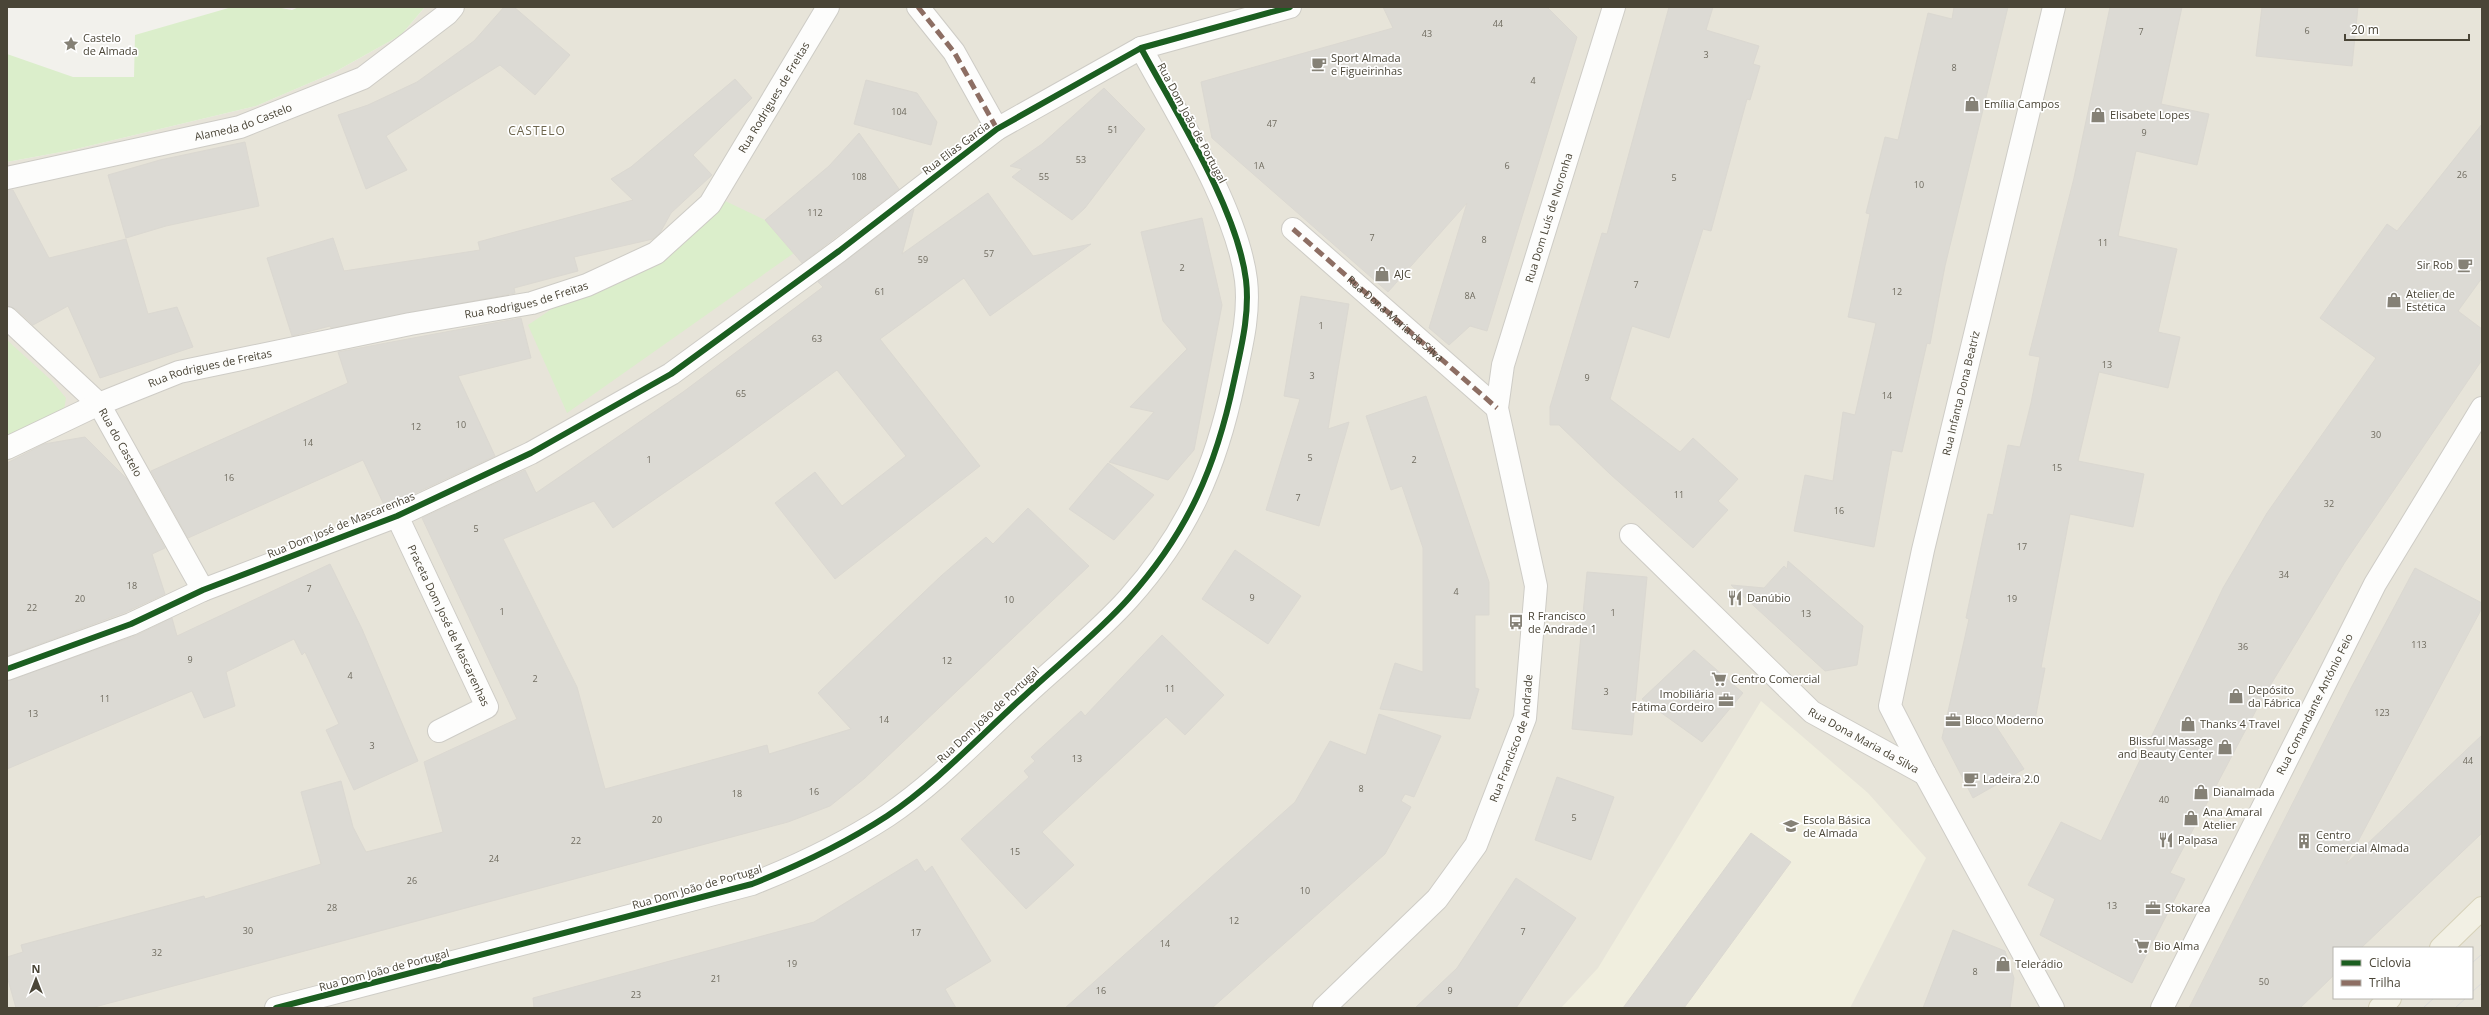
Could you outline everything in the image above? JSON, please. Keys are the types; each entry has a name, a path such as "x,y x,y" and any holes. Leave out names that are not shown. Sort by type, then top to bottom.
{"main road":[{"path":"2442,947 2482,908"},
{"path":"2380,1008 2389,999"}],"street":[{"name":"Alameda do Castelo","path":"7,178 240,127 363,78 447,14 453,7"},
{"name":"Rua Rodrigues de Freitas","path":"7,448 99,404 179,372 410,324 532,303 587,284 656,253 710,204 828,7"},
{"path":"918,7 954,52 997,129"},
{"name":"Rua Elias Garcia","path":"671,374 839,251 997,129 1141,48 1290,7"},
{"name":"Rua Dom Luís de Noronha","path":"1497,408 1503,365 1614,7"},
{"name":"Rua Infanta Dona Beatriz","path":"1925,774 1890,706 1925,542 2054,7"},
{"name":"Rua Dom João de Portugal","path":"276,1008 752,884 801,865 848,840 890,814 927,784 1127,600 1160,561 1188,517 1210,470 1229,403 1243,338 1247,298 1242,258 1222,202 1141,48"},
{"name":"Rua Dona Maria da Silva","path":"1293,229 1497,408"},
{"name":"Rua do Castelo","path":"7,318 99,404 203,590"},
{"name":"Rua Dom José de Mascarenhas","path":"7,669 131,624 203,590 397,516 531,453 671,374"},
{"name":"Rua Francisco de Andrade","path":"1324,1008 1437,899 1476,845 1525,718 1536,586 1497,408"},
{"name":"Rua Comandante António Feio","path":"2162,1008 2375,584 2482,408"},
{"name":"Praceta Dom José de Mascarenhas","path":"397,516 487,707 438,731"},
{"name":"Rua Dona Maria da Silva","path":"1631,535 1812,712 1925,774 2053,1008"}],"shaded area":[{"path":"425,7 2482,7 2482,1008 7,1008 7,162 72,150 256,106 333,73 401,35"},
{"name":"Escola Básica de Almada","path":"1761,701 1868,793 1926,858 1850,1008 1561,1008 1598,968"}],"green space":[{"path":"232,7 276,7 292,10 299,7 425,7 401,35 333,73 256,106 72,150 7,162 7,54 73,77 134,77 135,35"},
{"path":"721,199 765,220 794,253 567,413 528,325 587,285 668,258"},
{"path":"7,340 51,380 66,398 63,416 7,442"}],"building":[{"path":"504,7 514,7 570,55 535,95 500,65 386,136 407,170 366,189 338,115 368,105 417,82 474,41"},
{"path":"1383,7 1547,7 1577,37 1487,331 1470,326 1449,345 1429,328 1467,203 1388,292 1212,138 1201,82 1393,28"},
{"path":"1669,7 1713,7 1706,30 1759,46 1753,64 1760,66 1750,100 1747,99 1711,231 1703,229 1669,338 1632,326 1610,399 1680,452 1693,438 1738,479 1718,501 1728,510 1693,548 1610,474 1559,425 1550,425 1550,407 1602,233 1607,234"},
{"path":"1954,7 2008,7 1945,266 1930,344 1927,343 1902,452 1892,450 1874,547 1794,531 1805,475 1833,481 1843,412 1855,415 1876,323 1848,317 1870,214 1866,213 1885,137 1898,140 1928,13 1952,19"},
{"path":"2110,7 2182,7 2161,104 2209,114 2197,165 2136,151 2118,236 2177,249 2158,332 2180,337 2168,388 2099,372 2078,461 2144,474 2133,527 2070,514 2041,668 2045,668 2034,725 1990,717 2024,769 1973,798 1942,738 1969,619 1966,618 1988,514 1993,515 2008,445 2020,447 2031,403 2040,357 2029,355 2074,178"},
{"path":"2262,7 2358,7 2352,66 2256,56"},
{"path":"735,79 752,98 693,155 712,175 671,213 660,233 653,239 574,257 578,271 514,288 515,293 331,328 330,326 292,336 267,258 333,238 344,271 480,250 478,242 633,200 611,179 631,167"},
{"path":"866,80 917,93 937,122 931,145 854,124"},
{"path":"1104,88 1145,129 1085,208 1072,220 1012,177 1022,169 1010,166 1042,144"},
{"path":"2482,124 2482,278 2458,311 2482,329 2482,360 2345,562 2262,699 2170,873 2185,879 2132,983 2040,935 2055,899 2028,885 2061,822 2101,841 2223,588 2267,513 2376,358 2320,318 2387,224 2397,231"},
{"path":"859,133 899,189 802,263 765,220 829,166"},
{"path":"245,142 259,206 166,226 126,238 108,175 160,160"},
{"path":"7,190 13,190 49,258 126,239 148,314 177,307 193,347 100,378 68,306 33,325 16,309 7,306"},
{"path":"988,193 1033,256 1091,244 990,316 964,278 880,339 980,466 835,579 775,503 815,472 842,506 906,456 837,370 725,451 613,528 594,501 503,539 577,687 605,789 767,745 769,754 851,729 818,693 941,576 986,537 993,544 1028,508 1089,566 865,778 830,806 788,822 91,1008 16,1008 7,976 7,957 23,952 21,945 204,896 205,899 321,864 301,792 341,781 353,827 366,852 443,832 424,762 517,719 422,518 525,470 536,493 683,392 823,287 818,282 914,209 902,254"},
{"path":"1202,218 1222,305 1194,450 1168,480 1109,462 1154,412 1130,407 1187,349 1163,321 1141,232"},
{"path":"1301,296 1349,304 1328,429 1349,422 1319,526 1266,510 1300,399 1284,396"},
{"path":"521,318 531,358 458,376 495,456 390,505 385,507 363,460 188,538 151,471 348,383 338,352"},
{"path":"1426,396 1489,582 1489,615 1475,615 1475,688 1479,689 1470,719 1380,709 1395,663 1423,672 1423,548 1402,486 1391,490 1366,416"},
{"path":"85,437 127,479 165,548 152,554 165,594 126,612 7,656 7,463 44,444"},
{"path":"1108,463 1154,495 1114,540 1069,509"},
{"path":"1235,550 1301,596 1268,644 1202,599"},
{"path":"1788,561 1863,626 1857,665 1825,671 1731,585 1764,588 1784,566 1787,569"},
{"path":"330,564 362,629 418,761 354,790 326,730 339,724 305,652 302,655 294,639 226,672 235,706 204,718 192,691 7,769 7,681 135,636 172,618 177,636"},
{"path":"2415,568 2482,603 2482,608 2346,864 2482,735 2482,833 2362,947 2333,947 2333,976 2300,1008 2189,1008 2350,690"},
{"path":"1587,572 1647,577 1632,735 1572,729"},
{"path":"1162,635 1224,695 1185,735 1166,717 1042,832 1074,865 1026,909 961,839 1029,777 1024,771 1035,761 1031,757 1081,711 1085,716"},
{"path":"1694,650 1743,693 1702,742 1642,699"},
{"path":"1379,714 1441,736 1414,797 1405,794 1401,801 1411,807 1385,854 1212,1008 1065,1008 1295,802 1330,741 1366,755"},
{"path":"1557,777 1614,797 1591,860 1535,840"},
{"path":"1751,833 1791,862 1684,1008 1623,1008"},
{"path":"917,859 925,872 932,866 991,961 945,989 956,1008 534,1008 533,998 814,922"},
{"path":"1516,878 1576,918 1516,1008 1415,1008 1457,968"},
{"path":"1953,930 2005,951 2014,978 2010,1008 1923,1008"}],"tram line":[{"path":"2473,962 2482,954"},
{"path":"2473,991 2482,983"},
{"path":"2423,1008 2433,999"},
{"path":"2455,1008 2465,999"}],"marked path":[{"path":"918,7 954,52 997,129"},
{"path":"1293,229 1497,408"}],"cycle path":[{"path":"7,669 131,624 203,590 397,516 531,453 671,374 839,251 997,129 1141,48 1290,7"},
{"path":"276,1008 752,884 804,862 871,826 923,789 1091,636 1129,598 1168,548 1197,497 1208,470 1227,412 1242,344 1247,305 1246,280 1240,252 1231,223 1203,161 1141,48"}],"place":[{"name":"Castelo de Almada","path":"71,44"},
{"name":"Sport Almada e Figueirinhas","path":"1319,64"},
{"name":"Emília Campos","path":"1972,104"},
{"name":"Elisabete Lopes","path":"2098,115"},
{"name":"Sir Rob","path":"2465,265"},
{"name":"AJC","path":"1382,274"},
{"name":"Atelier de Estética","path":"2394,300"},
{"name":"Danúbio","path":"1735,598"},
{"name":"R Francisco de Andrade 1","path":"1516,622"},
{"name":"Centro Comercial","path":"1719,679"},
{"name":"Depósito da Fábrica","path":"2236,696"},
{"name":"Imobiliária Fátima Cordeiro","path":"1726,700"},
{"name":"Bloco Moderno","path":"1953,720"},
{"name":"Thanks 4 Travel","path":"2188,724"},
{"name":"Blissful Massage and Beauty Center","path":"2225,747"},
{"name":"Ladeira 2.0","path":"1971,779"},
{"name":"Dianalmada","path":"2201,792"},
{"name":"Ana Amaral Atelier","path":"2191,818"},
{"name":"Escola Básica de Almada","path":"1791,826"},
{"name":"Palpasa","path":"2166,840"},
{"name":"Centro Comercial Almada","path":"2304,841"},
{"name":"Stokarea","path":"2153,908"},
{"name":"Bio Alma","path":"2142,946"},
{"name":"Telerádio","path":"2003,964"}],"district":[{"name":"CASTELO","path":"537,131"}]}
